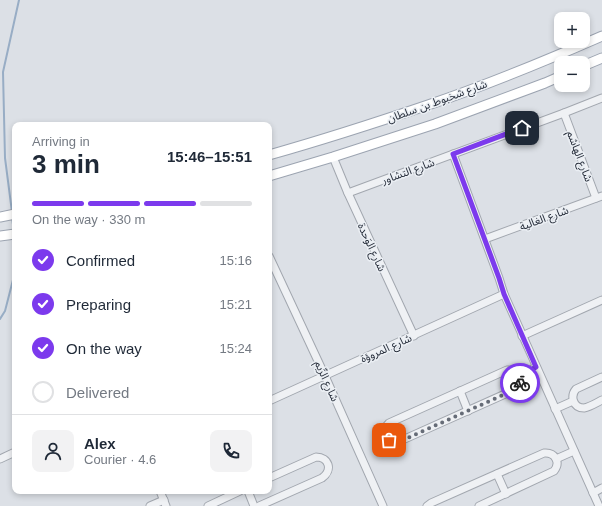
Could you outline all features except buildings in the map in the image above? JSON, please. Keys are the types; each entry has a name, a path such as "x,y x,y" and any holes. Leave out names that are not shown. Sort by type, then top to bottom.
{"main road":[{"name":"شارع شخبوط بن سلطان","path":"272,154 428,105 495,80 602,36"},
{"path":"590,63 602,58"},
{"name":"شارع شخبوط بن سلطان","path":"272,175 435,124 554,79"},
{"path":"0,217 12,215"},
{"path":"0,236 12,234"}],"street":[{"name":"شارع التشاور","path":"348,193 602,98"},
{"name":"شارع الهاشم","path":"564,113 599,197"},
{"path":"453,154 504,294 599,506"},
{"name":"شارع الوَحدة","path":"333,157 414,336"},
{"name":"شارع الغالية","path":"485,239 599,197"},
{"name":"شارع الرِّيم","path":"272,262 383,506"},
{"name":"شارع المروؤة","path":"272,400 504,294"},
{"path":"522,336 602,300"},
{"path":"520,376 536,367"},
{"path":"507,370 513,370 520,376 521,383 517,388 398,442 392,442 387,438 385,427 389,423 460,391 507,370"},
{"path":"602,377 576,389 572,395 573,401 577,406 582,408 586,408 602,400"},
{"path":"460,391 468,410"},
{"path":"555,409 573,401"},
{"path":"556,459 574,451"},
{"path":"0,459 12,453"},
{"path":"427,506 544,453 550,453 556,459 557,466 554,471 479,506"},
{"path":"259,506 322,478 328,470 328,464 324,459 316,457 272,477"},
{"path":"497,474 506,494"},
{"path":"593,493 602,488"},
{"path":"208,506 234,494"},
{"path":"249,494 254,506"},
{"path":"150,506 165,503"}],"waterway":[{"path":"12,212 5,158 3,72 19,0"},
{"path":"0,319 5,311 12,284"}],"way so far":[{"path":"389,440 392,442 401,441 514,390 520,383"}],"route":[{"path":"520,383 520,376 536,367 504,294 453,154 522,128"}]}
